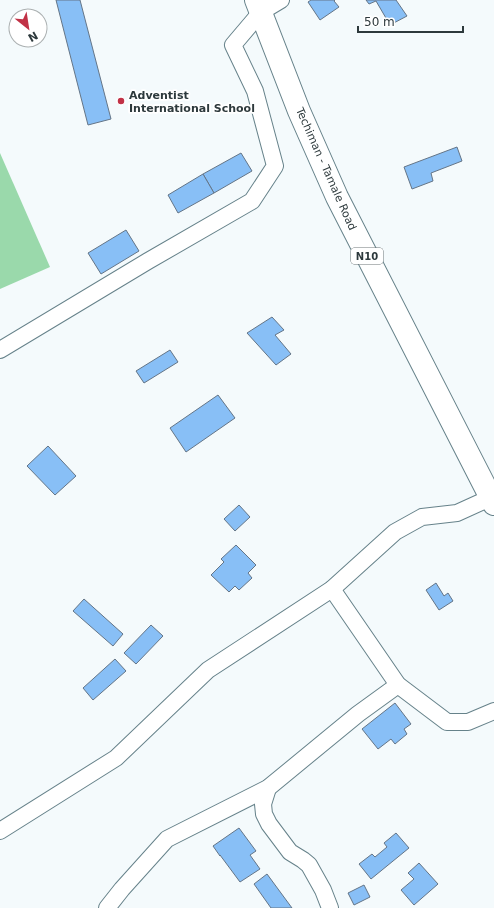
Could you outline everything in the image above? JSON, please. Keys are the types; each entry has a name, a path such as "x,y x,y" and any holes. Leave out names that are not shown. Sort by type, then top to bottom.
{"highway":[{"name":"Techiman - Tamale Road","path":"259,6 299,111 337,197 492,501"}],"street":[{"path":"0,350 148,261 252,201 275,166 255,91 233,45 259,6 281,0"},
{"path":"0,831 116,758 208,670 332,589 395,532 422,517 457,513 492,501"},
{"path":"332,589 398,685 448,722 468,722 494,711"},
{"path":"107,908 167,839 268,788 358,714 398,685"},
{"path":"268,788 263,804 264,814 269,824 290,852 308,865 323,890 330,908"}],"green space":[{"path":"0,153 50,267 0,289"}],"building":[{"path":"56,0 80,0 111,119 88,125"},
{"path":"311,0 335,0 334,1 339,7 320,20 308,2"},
{"path":"366,0 396,0 407,16 390,25 376,1 369,4"},
{"path":"457,147 462,161 431,173 433,181 412,189 404,167"},
{"path":"241,153 252,171 214,193 203,174"},
{"path":"203,174 214,193 178,213 168,195"},
{"path":"126,230 139,251 101,274 88,253"},
{"path":"272,317 284,330 275,335 291,354 276,365 247,333"},
{"path":"170,350 178,362 144,383 136,371"},
{"path":"218,395 235,418 186,452 170,428"},
{"path":"48,446 76,476 55,495 27,466"},
{"path":"239,505 250,517 235,531 224,519"},
{"path":"236,545 256,565 248,573 252,578 239,590 235,586 229,592 211,575 224,562 221,559"},
{"path":"436,583 444,596 448,593 453,601 439,610 426,590"},
{"path":"84,599 123,634 113,646 73,611"},
{"path":"151,625 163,636 136,664 124,653"},
{"path":"115,659 126,671 93,700 83,688"},
{"path":"395,703 411,724 404,729 407,734 395,744 391,739 378,749 362,729"},
{"path":"239,828 256,851 250,855 260,869 240,882 213,846"},
{"path":"396,833 409,848 371,879 359,864 372,854 375,857 387,847 384,843"},
{"path":"419,863 438,884 414,905 401,890 414,879 408,873"},
{"path":"267,874 292,908 271,908 254,884"},
{"path":"364,885 370,897 354,905 348,893"}],"place":[{"name":"Adventist International School","path":"121,101"}]}
